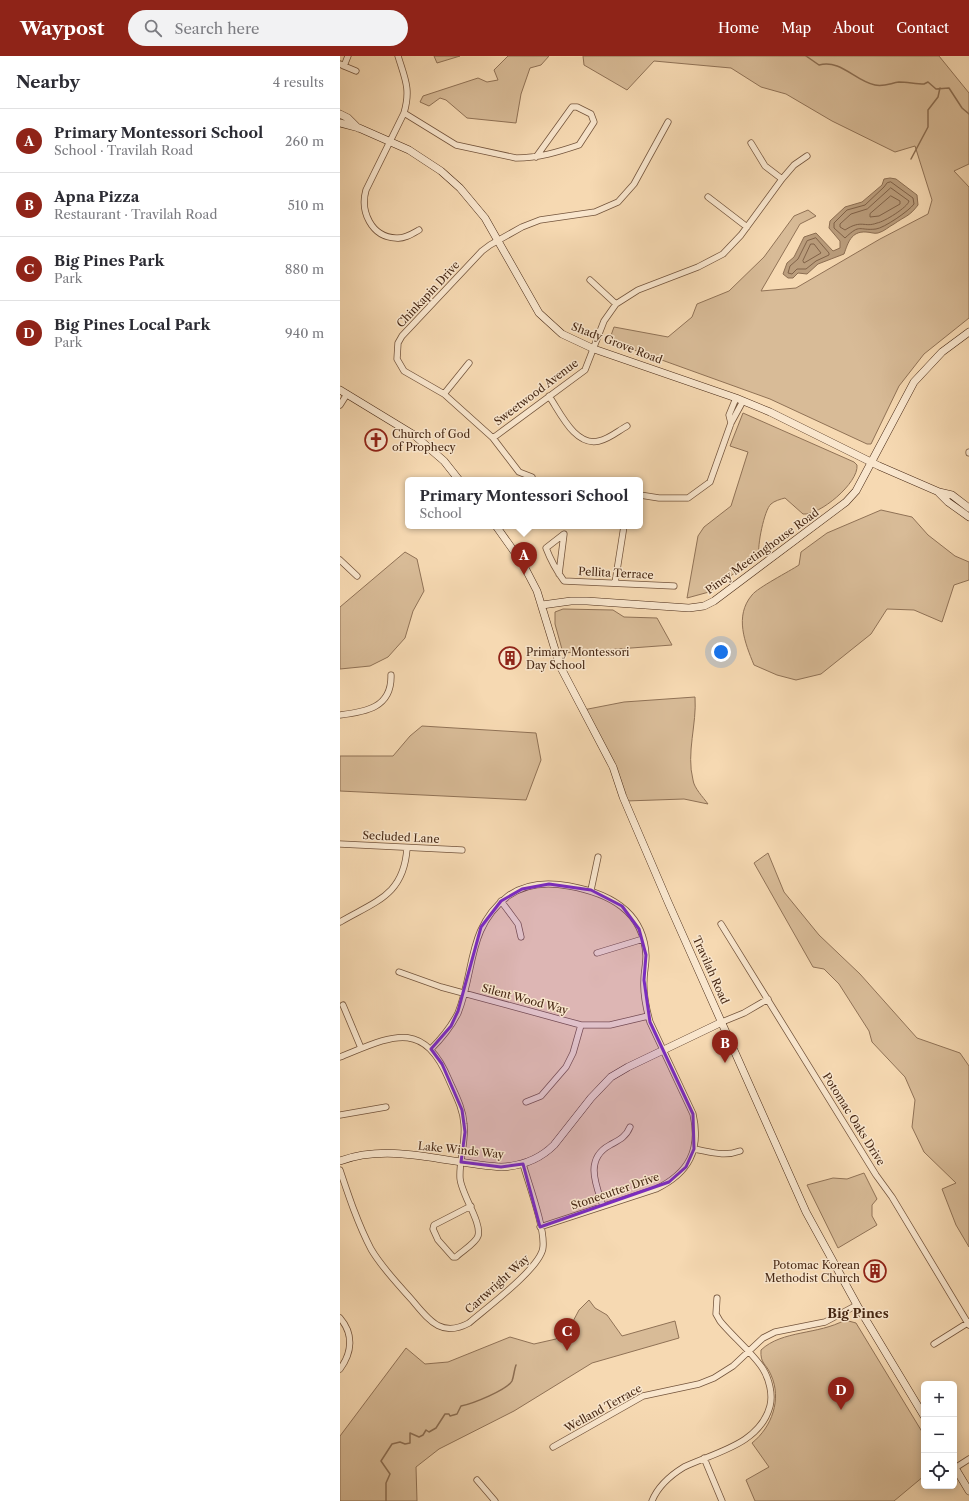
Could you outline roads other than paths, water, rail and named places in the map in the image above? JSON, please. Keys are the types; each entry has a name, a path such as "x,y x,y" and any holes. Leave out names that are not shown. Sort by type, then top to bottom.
{"main road":[{"name":"Shady Grove Road","path":"340,114 348,118 358,128"},
{"name":"Shady Grove Road","path":"340,124 358,128 409,150 441,171 460,188 485,218 533,305 554,329 568,338 739,399 790,421 872,461"},
{"name":"Piney Meetinghouse Road","path":"542,605 571,601 587,601 680,608 704,606 723,595 846,502 856,491 914,382 942,352 969,332"},
{"path":"340,390 414,435 444,461 457,477"},
{"path":"872,461 938,492 952,495 969,508"},
{"path":"938,492 948,502 969,517"},
{"name":"Travilah Road","path":"498,529 523,564 537,591 560,666 613,767 623,797 668,902 806,1212 857,1305 921,1411"},
{"name":"Lake Winds Way","path":"340,1161 360,1155 382,1153 501,1167 523,1164 539,1157 554,1145 591,1098 611,1077 628,1067 722,1022"},
{"path":"957,1472 969,1491"}],"street":[{"path":"348,56 342,65 356,71"},
{"path":"398,56 408,94 404,113 366,190 364,197 365,213 368,221 378,231 390,238 404,237 419,230"},
{"path":"404,113 460,147 508,157 536,157 548,155 582,143 594,122 591,114 577,107 572,107 536,157"},
{"name":"Chinkapin Drive","path":"532,477 519,472 493,438 444,394 404,370 397,359 398,343 402,336 482,251 498,240 540,220 595,212 618,202 634,184 668,122"},
{"path":"751,143 765,166 782,179"},
{"name":"Sweetwood Avenue","path":"493,438 585,370 604,321 616,304 638,290 716,259 730,247 747,227 794,165 807,156"},
{"path":"708,197 747,227"},
{"path":"590,280 616,304"},
{"path":"444,394 468,363"},
{"path":"340,405 347,394"},
{"path":"549,396 574,432 586,440 600,441 627,426"},
{"path":"643,495 659,498 683,498 698,492 712,479 731,423 729,415 739,399"},
{"path":"615,583 624,529"},
{"path":"564,534 561,561 559,574 552,566 546,548 564,534"},
{"path":"340,560 357,576"},
{"name":"Pellita Terrace","path":"559,574 564,581 674,586"},
{"path":"340,715 370,710 382,702 389,689 391,676"},
{"name":"Secluded Lane","path":"340,844 462,850"},
{"path":"340,922 387,895 397,885 403,873 407,848"},
{"path":"591,890 598,857"},
{"name":"Stonecutter Drive","path":"431,1049 452,1026 458,1011 481,928 490,913 501,901 522,889 539,884 560,884 604,894 622,906 633,919 643,939 646,956 644,994 648,1016 693,1114 696,1127 694,1148 686,1167 669,1182 540,1227"},
{"path":"501,901 518,924 522,938"},
{"name":"Potomac Oaks Drive","path":"721,924 876,1175 896,1202 969,1323"},
{"path":"597,953 643,939"},
{"name":"Silent Wood Way","path":"399,972 441,987 581,1025 610,1025 648,1016"},
{"path":"722,1022 744,1013 768,999"},
{"path":"344,1005 361,1048"},
{"path":"526,1102 541,1096 566,1067 573,1053 581,1025"},
{"path":"340,1057 386,1038 399,1037 416,1040 431,1049 442,1064 462,1110 465,1132 460,1179 462,1190 471,1206 479,1233 478,1238 456,1257 453,1257 438,1240 433,1229 434,1225 471,1206"},
{"path":"340,1115 386,1107"},
{"path":"603,1206 594,1177 593,1170 596,1159 604,1148 623,1138 630,1127"},
{"path":"694,1148 723,1155 730,1155 740,1151"},
{"name":"Cartwright Way","path":"340,1170 358,1222 372,1251 387,1271 432,1322 443,1328 460,1328 469,1323 534,1266 543,1249 540,1227 523,1164"},
{"path":"652,1501 660,1487 675,1473 747,1439 759,1429 767,1418 771,1400 769,1382 762,1368 720,1321 716,1314 717,1298"},
{"name":"Welland Terrace","path":"553,1447 643,1396 699,1384 714,1378 733,1366 763,1338 775,1332 825,1322 857,1305"},
{"path":"340,1318 349,1331 350,1350 340,1370"},
{"path":"934,1344 969,1323"},
{"path":"704,1458 722,1501"},
{"path":"957,1465 969,1459"},
{"path":"477,1480 495,1501"}],"water":[{"path":"884,179 896,179 917,195 918,205 912,212 878,233 857,233 851,238 844,254 818,264 807,274 798,273 793,278 788,278 783,274 787,263 794,257 804,237 816,233 833,251 840,248 840,241 829,228 830,221 845,207 862,202 882,185"}],"waterway":[{"path":"806,56 819,65 834,65 868,83 875,85 899,82 924,84 928,82 936,89 949,88 962,108 969,114"},
{"path":"911,159 928,127 928,110 938,97 940,88"},
{"path":"386,1501 386,1483 390,1474 381,1461 392,1444 400,1442 405,1444 410,1443 410,1433 419,1437 423,1435 426,1430 429,1432 436,1428 445,1414 449,1414 450,1416 457,1414 461,1406 481,1400 509,1385 512,1381 516,1365"}],"place":[{"name":"Church of God of Prophecy","path":"376,440"},
{"name":"Primary Montessori School","path":"524,575"},
{"name":"Primary Montessori Day School","path":"510,658"},
{"name":"Apna Pizza","path":"725,1063"},
{"name":"Potomac Korean Methodist Church","path":"875,1271"},
{"name":"Big Pines Park","path":"567,1351"},
{"name":"Big Pines Local Park","path":"841,1410"}],"district":[{"name":"Big Pines","path":"858,1313"}]}
